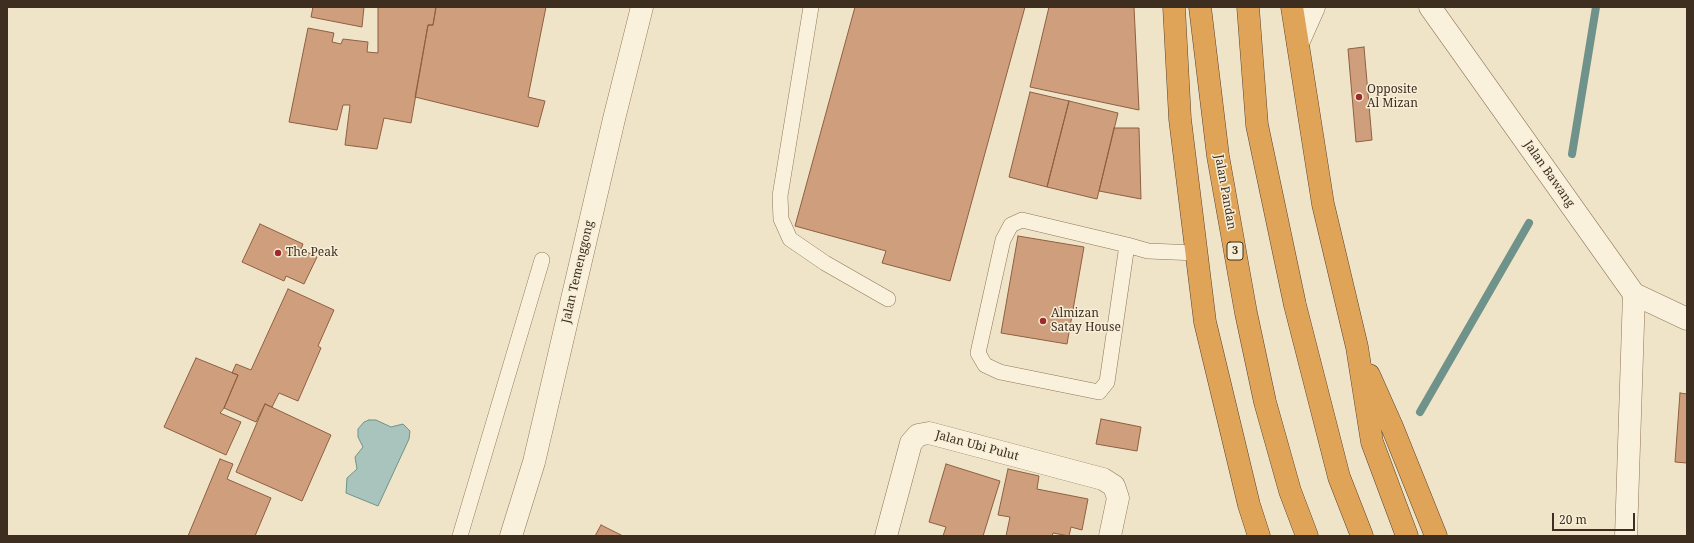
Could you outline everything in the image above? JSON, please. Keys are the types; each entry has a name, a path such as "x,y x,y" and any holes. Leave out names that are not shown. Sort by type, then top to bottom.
{"highway":[{"path":"1174,7 1180,119 1205,322 1249,505 1259,536"},
{"name":"Jalan Pandan","path":"1200,7 1218,156 1246,313 1265,402 1290,491 1307,536"},
{"path":"1248,7 1257,125 1295,305 1339,477 1362,536"},
{"path":"1292,7 1323,204 1357,347 1372,442 1407,536"},
{"path":"1357,347 1393,429 1436,536"}],"street":[{"name":"Jalan Temenggong","path":"511,536 534,462 614,119 642,7"},
{"path":"1298,43 1314,7"},
{"name":"Jalan Bawang","path":"1430,7 1634,294 1687,319"},
{"path":"1626,536 1634,294"},
{"name":"Jalan Ubi Pulut","path":"886,536 911,443 918,435 929,433 1103,479 1114,486 1118,498 1110,536"}],"lane":[{"path":"811,7 780,196 781,219 790,239 888,300"},
{"path":"1128,245 1107,382 1099,392 1000,372 985,365 978,353 1003,240 1011,225 1022,220 1128,245 1148,251 1197,253"},
{"path":"460,536 542,260"}],"water":[{"path":"376,420 391,427 403,424 410,431 409,439 378,506 346,493 347,478 357,469 355,457 363,447 358,437 358,429 364,422"}],"building":[{"path":"313,7 364,7 362,27 311,17"},
{"path":"378,7 436,7 433,25 428,25 411,123 384,118 377,149 345,145 350,105 343,105 337,130 289,122 308,28 334,33 332,42 341,44 343,39 368,42 367,52 378,53"},
{"path":"436,7 546,7 528,97 545,101 538,127 415,97 428,25 433,25"},
{"path":"855,7 1025,7 950,281 882,263 886,251 795,226"},
{"path":"1049,7 1134,7 1139,110 1030,87"},
{"path":"1364,47 1372,140 1356,142 1348,49"},
{"path":"1030,92 1069,101 1047,187 1009,177"},
{"path":"1069,101 1118,113 1097,199 1047,187"},
{"path":"1114,128 1139,128 1141,199 1099,191"},
{"name":"The Peak","path":"260,224 303,244 301,249 317,257 304,284 286,276 284,281 242,262"},
{"path":"1018,236 1084,247 1067,344 1001,333"},
{"path":"288,289 334,310 318,346 321,348 298,401 279,393 272,407 265,404 256,422 224,408 238,375 232,373 236,364 251,370"},
{"path":"196,358 238,375 224,408 220,413 241,422 226,455 164,427"},
{"path":"1680,393 1687,394 1687,463 1675,462"},
{"path":"265,404 331,435 302,501 236,472"},
{"path":"1101,419 1141,427 1137,451 1096,444"},
{"path":"220,459 233,464 227,479 271,498 255,536 188,536"},
{"path":"946,464 1000,481 983,536 943,536 946,527 929,522"},
{"path":"1008,469 1039,476 1037,489 1088,499 1082,530 1071,527 1069,536 1053,533 1052,536 1006,536 1010,517 998,515"},
{"path":"601,525 623,536 595,536"}],"waterway":[{"path":"1572,154 1596,7"},
{"path":"1420,412 1529,223"}],"place":[{"name":"Opposite Al Mizan","path":"1359,97"},
{"name":"The Peak","path":"278,253"},
{"name":"Almizan Satay House","path":"1043,321"}]}
